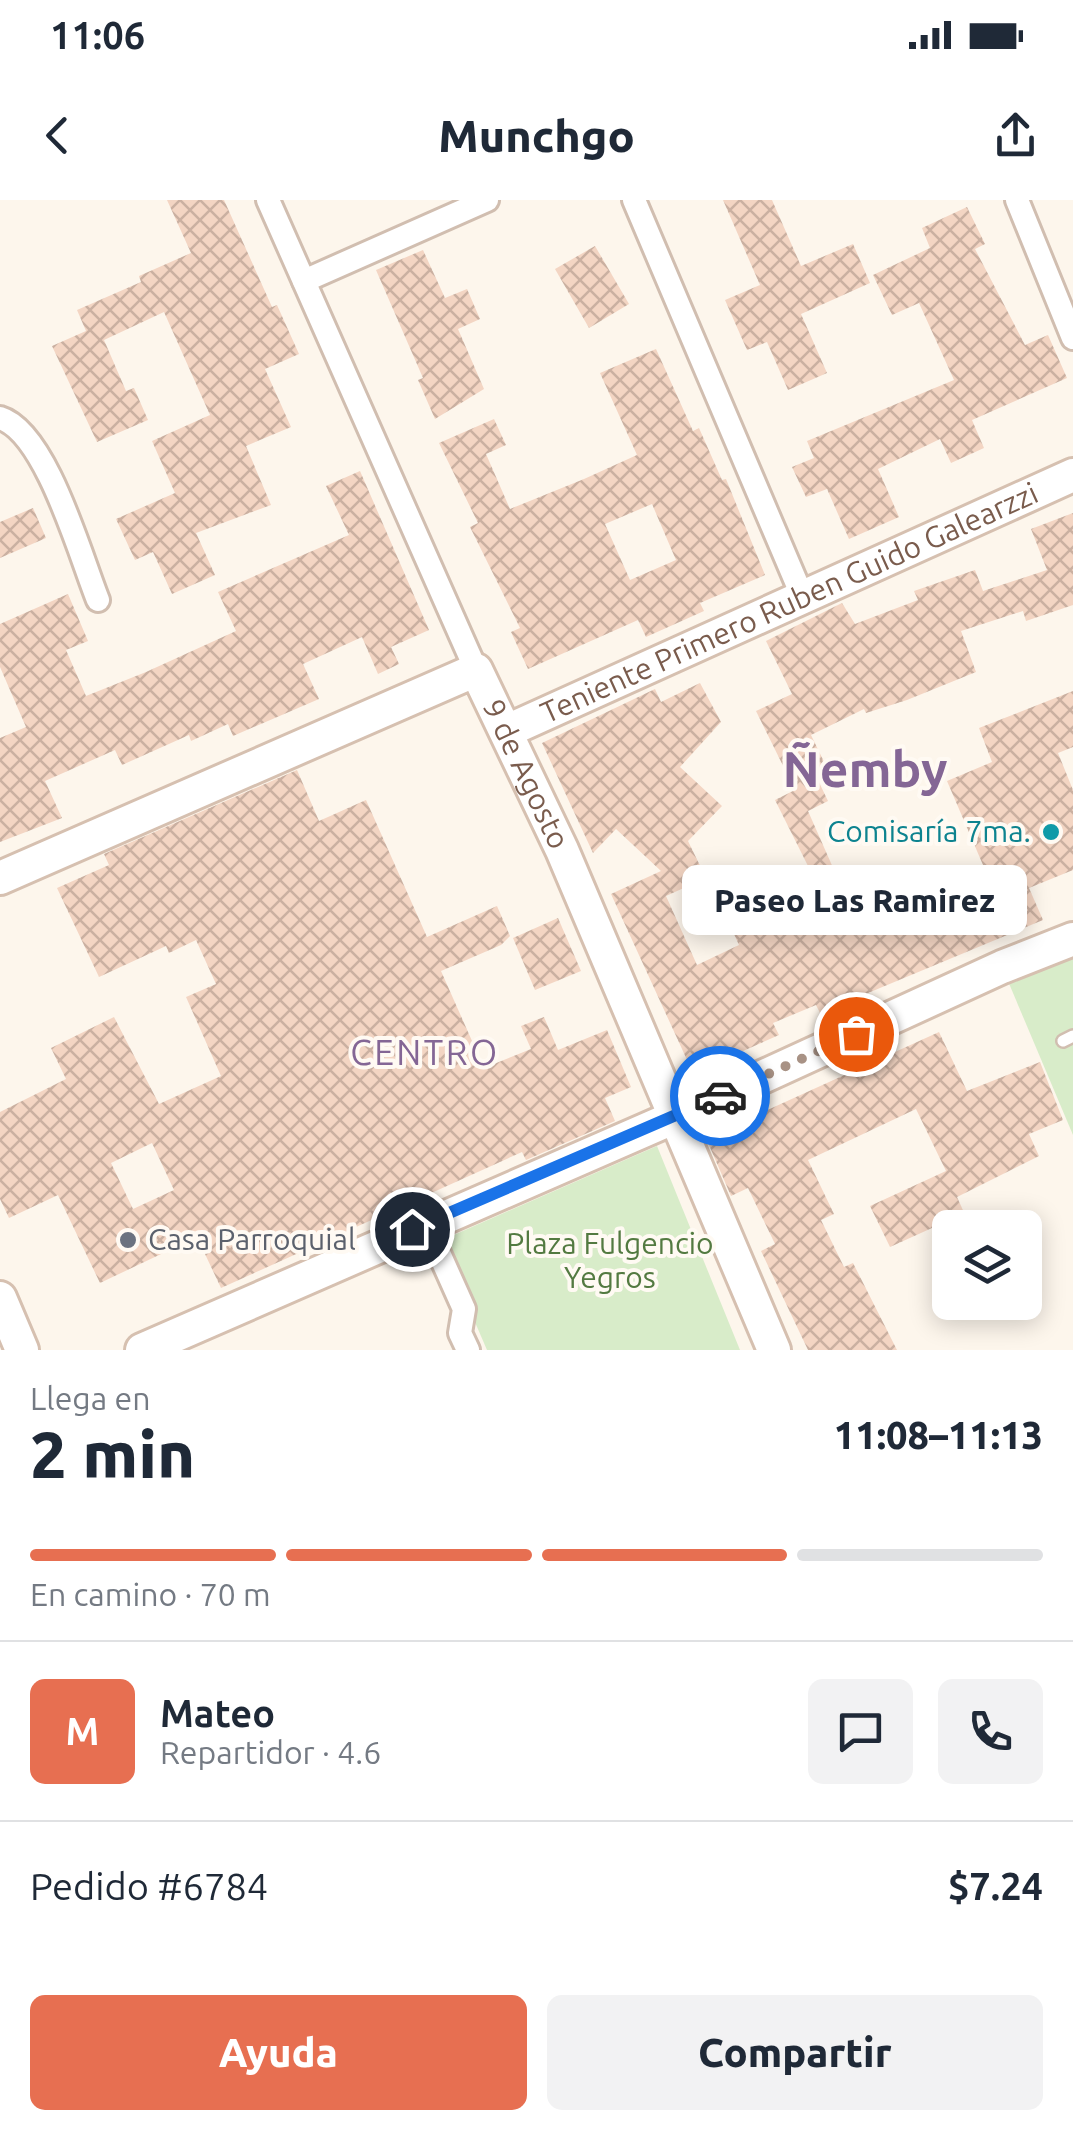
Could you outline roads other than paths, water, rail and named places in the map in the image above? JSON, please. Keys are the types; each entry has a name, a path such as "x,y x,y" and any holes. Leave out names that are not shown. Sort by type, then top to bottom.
{"street":[{"name":"9 de Agosto","path":"268,200 506,731 774,1350"},
{"path":"304,280 487,200"},
{"path":"634,200 802,598"},
{"path":"1017,200 1073,338"},
{"path":"0,418 14,422 36,447 98,600"},
{"name":"Teniente Primero Ruben Guido Galearzzi","path":"506,731 1073,475"},
{"path":"0,878 476,670"},
{"path":"142,1350 675,1117 1002,967 1073,940"},
{"path":"419,1226 418,1244 439,1253 464,1308 460,1333 468,1350"},
{"path":"419,1226 484,1350"},
{"path":"0,1298 22,1350"}],"place":[{"name":"Comisaría 7ma.","path":"1051,832"},
{"name":"Paseo Las Ramirez","path":"856,1034"},
{"name":"Casa Parroquial","path":"128,1240"}],"district":[{"name":"Ñemby","path":"865,769"},
{"name":"CENTRO","path":"425,1053"}],"park label":[{"name":"Plaza Fulgencio Yegros","path":"610,1261"}]}
